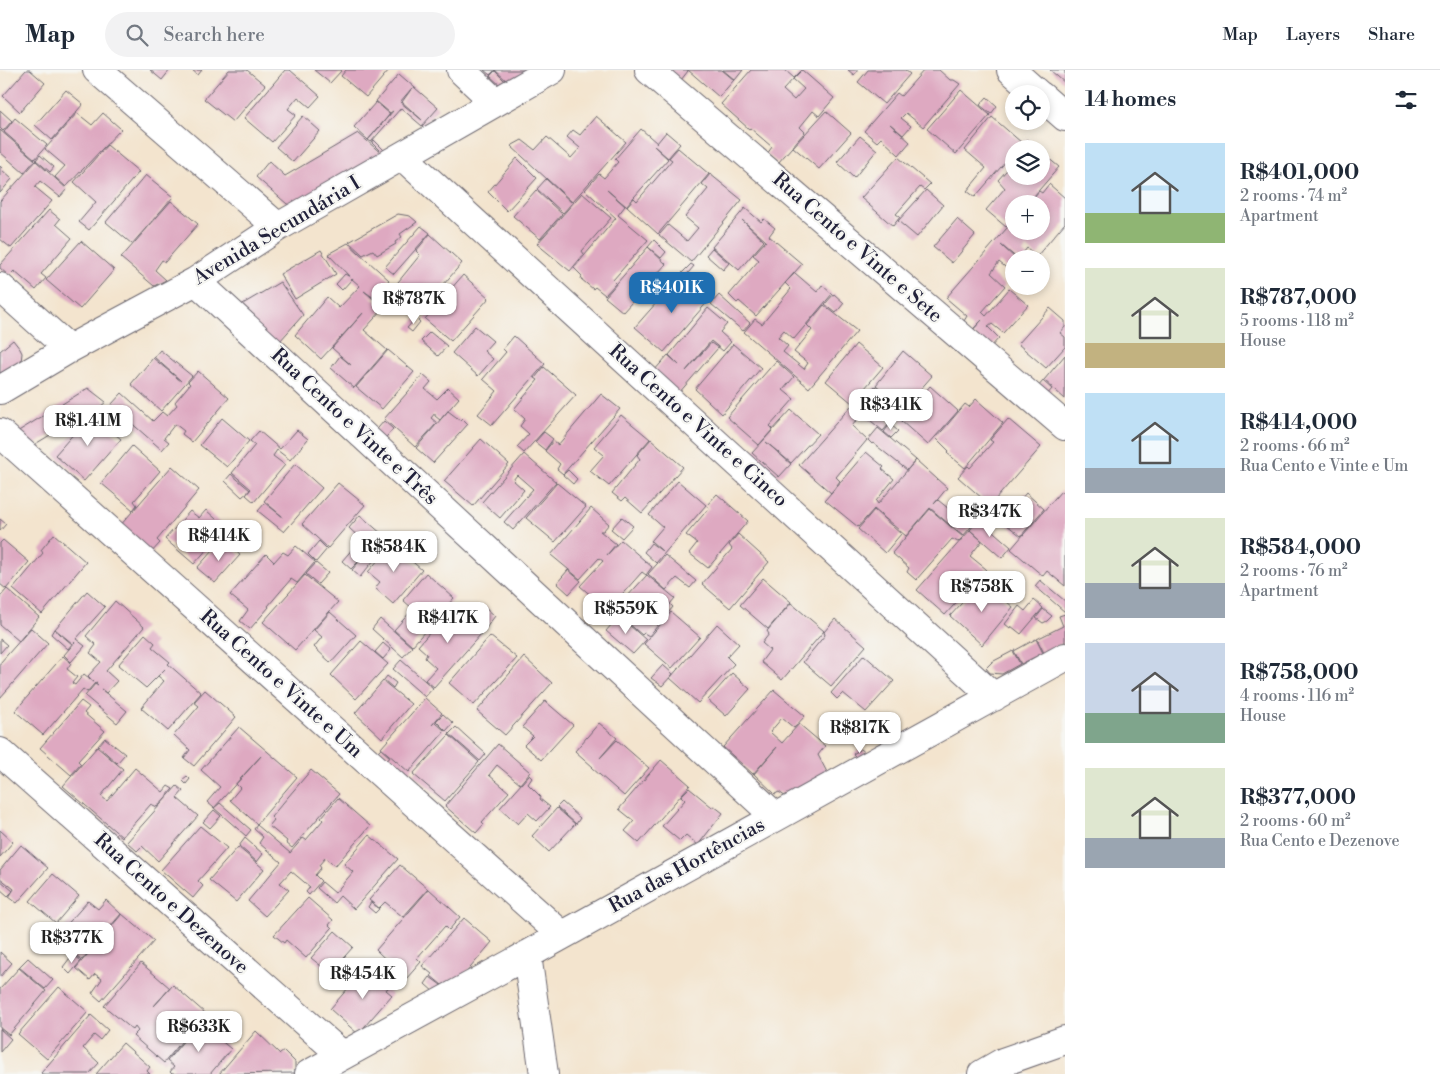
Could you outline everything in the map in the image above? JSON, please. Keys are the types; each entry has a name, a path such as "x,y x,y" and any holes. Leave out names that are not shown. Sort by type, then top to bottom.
{"street":[{"path":"97,70 278,227"},
{"path":"461,70 495,102"},
{"name":"Avenida Secundária I","path":"0,390 69,348 196,281 278,227 552,70"},
{"name":"Rua Cento e Vinte e Sete","path":"649,70 1065,426"},
{"path":"1011,70 1028,85"},
{"path":"1050,104 1065,117"},
{"name":"Rua Cento e Vinte e Cinco","path":"402,156 994,697"},
{"name":"Rua Cento e Vinte e Três","path":"196,281 776,817"},
{"path":"0,287 69,348"},
{"name":"Rua Cento e Vinte e Um","path":"0,433 562,935"},
{"name":"Rua das Hortências","path":"308,1074 1065,658"},
{"name":"Rua Cento e Dezenove","path":"0,752 342,1056"},
{"path":"527,955 544,1074"},
{"path":"982,1074 1003,1062 1065,1040"}],"building":[{"path":"26,70 30,70 45,83 20,112 3,96"},
{"path":"150,70 170,70 162,80"},
{"path":"192,70 202,70 198,75"},
{"path":"229,70 247,70 265,85 233,122 204,99"},
{"path":"285,70 290,70 320,96 310,107 298,97 288,109 296,115 272,142 244,118"},
{"path":"314,70 342,70 330,83"},
{"path":"346,70 389,70 366,97 341,76"},
{"path":"484,70 495,70 490,75"},
{"path":"495,70 529,70 508,82"},
{"path":"672,70 687,70 688,71 681,80"},
{"path":"688,70 722,70 734,80 719,97"},
{"path":"723,70 743,70 735,80"},
{"path":"751,70 785,70 794,78 802,70 834,98 819,116 813,111 800,127 805,132 778,163 767,154 772,147 721,104","holes":["793,79 804,89 794,100 783,90"]},
{"path":"848,70 858,70 854,75"},
{"path":"868,70 905,70 910,74 884,104 858,82"},
{"path":"924,70 939,70 950,80 960,84 923,127 906,113 901,118 911,126 903,135 890,124 910,142 899,155 881,138 877,142 864,131 897,93 901,96"},
{"path":"1050,70 1065,70 1065,83"},
{"path":"495,71 507,83 502,87 490,76"},
{"path":"399,74 438,108 422,126 401,108 371,142 368,140 393,111 390,113 376,101","holes":["412,88 402,102 422,120 400,102"]},
{"path":"66,90 83,104 52,140 35,125"},
{"path":"961,90 990,115 956,154 927,129"},
{"path":"987,97 997,106 991,114 980,105"},
{"path":"376,102 390,114 368,140 354,127"},
{"path":"0,110 12,121 3,131 0,128"},
{"path":"826,111 851,133 819,169 793,147"},
{"path":"77,113 92,125 103,113 121,129 66,187 55,177 65,166 45,149"},
{"path":"303,116 320,131 293,162 276,147"},
{"path":"596,116 626,142 572,202 511,146 522,140 535,150 547,137 571,158 580,148 567,137 573,130 580,135"},
{"path":"992,117 1019,140 1005,140 1005,162 975,197 967,191 986,168 965,150"},
{"path":"15,118 47,145 35,159 4,132"},
{"path":"641,129 657,143 666,132 680,144 668,158 654,146 668,159 626,206 607,190 625,206 618,215 648,240 613,280 616,283 605,295 595,287 593,289 581,279 582,276 574,268 616,218 585,190 599,174 604,178 618,162 615,159"},
{"path":"0,130 35,160 24,173 0,152"},
{"path":"358,133 383,155 298,205 287,204 256,177 269,161 285,176"},
{"path":"860,136 877,150 854,178 837,162"},
{"path":"374,140 387,153 384,155 372,143"},
{"path":"107,145 139,172 89,230 79,222 96,202 74,182"},
{"path":"678,148 709,174 658,234 627,206 634,198 637,201 672,160 669,158"},
{"path":"40,155 54,167 50,172 36,160"},
{"path":"898,157 930,184 924,190 920,187 896,214 900,217 893,226 861,198"},
{"path":"517,158 537,178 507,211 488,192"},
{"path":"1050,160 1059,167 1050,177"},
{"path":"36,161 67,189 60,197 40,181 35,187 52,201 11,248 0,239 0,201"},
{"path":"0,166 12,179 0,193"},
{"path":"1005,172 1005,185 1043,185 1035,195 1005,195 1005,226 986,210 1005,188 998,180"},
{"path":"710,174 742,200 691,262 659,235 668,225 687,241 698,228 685,217 708,189 702,184"},
{"path":"146,175 173,197 132,244 106,222"},
{"path":"546,179 572,203 563,213 537,189"},
{"path":"1050,185 1065,198 1065,223 1042,250 1030,250 1027,248 1025,250 1007,250 1001,245 1006,250 1005,267 999,262 991,273 1005,286 982,312 986,316 1005,294 1016,295 1028,305 1003,333 992,324 988,327 999,338 989,349 971,332 982,320 973,329 964,321 967,316 946,298 1005,230 1005,240 1050,240 1050,195 1036,195 1039,191 1042,193"},
{"path":"536,190 562,214 540,239 513,216"},
{"path":"926,190 943,205 917,237 898,221"},
{"path":"582,193 611,218 582,251 584,254 570,271 537,244"},
{"path":"171,201 198,224 165,262 162,260 155,270 166,280 154,286 121,258"},
{"path":"745,208 761,222 764,219 775,228 769,236 802,264 756,316 729,295 759,260 753,255 766,241 742,220 764,241 739,270 712,247"},
{"path":"49,210 60,219 56,224 72,238 41,274 46,278 36,290 14,271 9,276 0,268 0,265"},
{"path":"398,214 410,216 417,222 400,234 402,237 395,242 396,244 377,255 373,250 363,255 349,242"},
{"path":"957,219 975,235 952,263 933,247"},
{"path":"421,226 430,233 394,274 385,267"},
{"path":"430,234 462,263 418,314 390,292 420,255 416,251"},
{"path":"654,240 666,252 661,258 648,247"},
{"path":"81,241 114,270 80,309 46,280"},
{"path":"348,243 389,280 374,298 364,291 384,308 364,330 387,350 354,388 331,368 340,356 351,365 332,348 363,313 321,359 295,335 327,297 339,308 360,286 352,279 342,290 336,284 345,274 350,277 328,254"},
{"path":"648,247 666,264 623,312 605,297"},
{"path":"712,248 729,263 723,270 706,255"},
{"path":"321,250 336,274 295,299 280,274"},
{"path":"691,264 694,266 684,278 680,275"},
{"path":"795,273 817,292 822,285 832,294 794,339 784,330 778,337 788,346 783,352 804,369 808,363 794,352 812,330 807,325 824,305 857,331 809,388 744,332 755,319 762,324 791,289 785,283"},
{"path":"463,275 489,298 451,341 425,319"},
{"path":"680,276 709,300 664,352 635,327"},
{"path":"280,282 303,315 272,350 236,308"},
{"path":"834,294 844,303 836,313 825,304"},
{"path":"719,295 750,323 743,331 711,304"},
{"path":"708,308 727,324 720,332 731,342 723,351 711,341 686,371 711,343 718,348 678,394 653,372 668,355 679,365 669,355"},
{"path":"1050,308 1065,321 1065,327 1060,333 1065,337 1065,347 1046,368 1018,344"},
{"path":"416,318 420,322 412,332 407,328"},
{"path":"475,326 493,341 484,351 493,359 478,376 452,353"},
{"path":"430,332 447,346 438,356 421,341"},
{"path":"514,336 545,364 492,425 478,414 497,391 483,379 506,352 503,349"},
{"path":"13,340 22,353 21,362 0,375 0,351"},
{"path":"733,344 761,368 722,414 695,389"},
{"path":"856,344 883,367 852,403 826,381"},
{"path":"160,350 192,376 161,411 131,384 153,358 181,381 154,357"},
{"path":"388,350 414,372 382,409 356,387"},
{"path":"903,351 932,376 898,415 870,391 875,386 901,406 876,385"},
{"path":"1065,355 1065,399 1044,380"},
{"path":"776,361 794,377 783,390 794,399 770,426 773,429 759,445 727,417"},
{"path":"544,367 576,395 524,453 517,447 529,434 520,426 525,419 514,409 538,380 535,378"},
{"path":"198,371 229,398 192,442 182,434 184,431 175,424 164,438 169,442 162,450 111,405 122,393 153,421 162,412 167,416 177,405 175,402 190,384 188,382"},
{"path":"423,375 431,382 425,389 437,399 448,388 459,398 440,420 435,416 435,413 431,418 437,423 415,447 384,419"},
{"path":"1043,381 1052,389 1046,396 1037,388"},
{"path":"930,386 958,411 928,445 901,421"},
{"path":"88,388 106,402 94,412 88,412 27,449 17,432"},
{"path":"601,394 620,409 563,474 557,469 560,464 545,451 553,441 558,445"},
{"path":"859,396 890,423 883,431 852,405"},
{"path":"976,399 1003,423 965,468 947,453 949,451 936,438 965,404 969,407"},
{"path":"851,406 861,415 852,426 867,440 836,477 840,481 831,493 799,465"},
{"path":"791,410 818,434 791,463 766,442 791,464 779,477 752,453"},
{"path":"448,411 460,420 462,418 468,424 433,463 416,448"},
{"path":"91,414 121,439 84,481 55,455"},
{"path":"621,415 650,439 609,486 590,471 604,455 594,447"},
{"path":"222,418 249,441 227,467 200,445"},
{"path":"1008,419 1041,447 981,516 974,510 983,499 958,477 968,466 970,468 993,442 990,440"},
{"path":"384,421 393,429 382,442 373,434"},
{"path":"890,424 898,431 891,438 884,432"},
{"path":"878,428 916,460 907,470 868,440"},
{"path":"297,430 308,439 290,460 277,450 273,456 285,465 254,502 246,495 251,489 232,473 255,445 250,441 259,431 280,449"},
{"path":"544,432 553,439 545,450 535,442"},
{"path":"481,439 509,464 473,506 444,481"},
{"path":"651,439 683,467 642,513 625,498 622,501 612,493 640,459 637,455"},
{"path":"132,446 160,471 134,501 137,505 133,510 101,483"},
{"path":"866,452 884,467 882,469 894,479 876,501 878,504 916,460 947,488 934,504 938,500 971,527 963,536 930,508 906,536 874,509 858,527 825,500"},
{"path":"524,454 556,482 513,530 504,522 533,489 517,475 513,480 524,490 500,518 482,502"},
{"path":"295,464 322,488 284,532 258,511 265,503 283,517 264,501"},
{"path":"172,466 199,490 157,540 160,543 150,554 119,527"},
{"path":"568,470 577,479 573,484 563,475"},
{"path":"231,474 250,490 242,497 225,481"},
{"path":"678,481 706,505 656,563 644,552 651,543 662,551 651,541 663,527 649,515"},
{"path":"338,483 365,505 328,548 302,524"},
{"path":"557,483 586,507 555,542 526,518"},
{"path":"1061,491 1065,494 1065,586 1047,571 1043,576 1011,549"},
{"path":"1026,493 1044,509 1021,536 1002,521"},
{"path":"717,494 748,521 708,568 689,553 697,543 686,535 709,508 707,505"},
{"path":"591,508 609,524 603,531 600,531 616,544 607,555 621,540 652,567 646,575 642,572 608,610 580,586 603,561 599,558 580,579 551,555"},
{"path":"930,509 963,537 958,542 952,539 916,580 907,572 909,568 892,553"},
{"path":"206,510 226,528 194,564 165,539 190,511 199,518"},
{"path":"874,510 901,534 885,553 858,529"},
{"path":"360,515 390,541 360,577 352,570 362,558 351,569 342,561 361,539 349,528"},
{"path":"622,517 633,526 622,538 611,529"},
{"path":"0,519 6,524 0,531"},
{"path":"979,519 1011,547 1002,558 970,530"},
{"path":"970,530 982,541 970,556 986,569 945,615 917,590"},
{"path":"229,531 238,539 231,547 222,539"},
{"path":"54,534 86,562 42,614 13,589 43,553 41,550"},
{"path":"738,534 769,562 730,608 702,584 732,549 729,545"},
{"path":"3,540 29,562 6,589 0,584 0,543"},
{"path":"222,540 240,555 215,583 197,568"},
{"path":"319,541 327,549 316,562 308,554"},
{"path":"392,544 422,570 393,604 375,588 380,582 368,572"},
{"path":"296,546 315,562 297,583 291,579 250,629 240,621 248,610 230,595 266,554 274,562 283,552 288,555"},
{"path":"665,555 696,581 690,588 677,578 666,590 648,574"},
{"path":"316,563 328,573 318,584 306,574"},
{"path":"568,570 581,581 569,594 557,583"},
{"path":"426,573 454,598 412,646 394,630 413,609 403,600"},
{"path":"305,575 338,602 295,650 263,622"},
{"path":"647,575 675,598 670,604 673,607 649,636 644,633 642,635 614,611"},
{"path":"763,578 791,602 768,629 740,605"},
{"path":"1040,580 1065,601 1065,612 1035,586"},
{"path":"982,581 1013,607 982,645 950,616"},
{"path":"7,589 39,617 19,641 0,625 0,597"},
{"path":"87,591 105,607 76,639 85,646 71,662 64,655 75,642 73,644 55,629"},
{"path":"1034,600 1043,608 1021,634 1005,624 1019,606 1025,611"},
{"path":"115,601 144,627 106,671 117,681 106,693 101,689 127,711 117,723 85,696 95,684 98,686 97,682 95,683 88,676 101,662 90,653 96,645 86,636"},
{"path":"791,603 824,631 782,680 761,662 770,650 762,643 769,634 767,631"},
{"path":"485,607 495,616 486,628 475,618"},
{"path":"451,608 481,634 434,687 425,680 436,668 425,658 427,654 418,646"},
{"path":"1043,609 1052,616 1043,623 1036,618"},
{"path":"330,612 356,635 331,663 314,647 322,637 314,630"},
{"path":"671,612 700,637 672,668 644,644"},
{"path":"1065,614 1065,642 1044,653 1037,639 1063,626 1059,616"},
{"path":"619,616 646,640 633,654 606,631"},
{"path":"380,619 412,647 403,657 372,629"},
{"path":"835,619 866,646 831,686 803,662 825,635 824,632"},
{"path":"717,624 739,644 727,657 734,664 698,703 670,678"},
{"path":"31,628 48,643 0,698 0,663"},
{"path":"54,629 72,644 68,649 51,634"},
{"path":"145,634 155,643 152,647 170,662 168,664 201,693 168,731 141,708 164,681 158,676 146,688 118,665"},
{"path":"490,636 517,658 474,705 449,683"},
{"path":"0,639 7,645 0,653"},
{"path":"1036,639 1043,653 1021,664 1014,651"},
{"path":"361,641 388,664 356,699 331,675"},
{"path":"383,643 391,650 383,659 375,652"},
{"path":"1013,651 1020,664 1002,674 990,673 986,668 992,662"},
{"path":"864,655 894,681 866,712 843,693 837,699 831,693"},
{"path":"63,656 71,663 67,669 77,677 72,683 75,685 84,674 95,683 87,692 83,689 43,735 15,711"},
{"path":"524,657 552,683 505,735 477,711"},
{"path":"401,660 433,688 425,697 393,669"},
{"path":"663,665 673,674 662,686 651,678"},
{"path":"732,673 750,689 726,716 708,700"},
{"path":"387,676 396,683 393,688 384,680"},
{"path":"383,681 411,704 382,738 355,713"},
{"path":"205,690 236,717 194,766 184,758 190,750 174,735 199,706 194,702"},
{"path":"774,690 805,716 794,728 782,718 770,732 782,743 799,724 825,746 818,755 829,776 786,797 779,792 775,794 754,774 777,747 753,774 723,747"},
{"path":"425,698 442,713 432,725 435,722 445,731 409,772 381,748"},
{"path":"81,701 89,707 84,713 105,731 78,761 81,764 71,775 40,748"},
{"path":"545,701 573,725 541,760 524,745 533,736 522,727"},
{"path":"443,714 453,723 446,731 436,721"},
{"path":"599,723 617,738 600,758 617,740 649,768 624,796 575,751"},
{"path":"239,727 297,777 257,824 230,800 240,788 236,784 261,756 214,808 207,802 220,787 201,770"},
{"path":"456,727 486,754 480,761 449,734"},
{"path":"449,735 479,762 445,801 413,774"},
{"path":"105,738 125,754 117,763 98,746"},
{"path":"498,744 530,772 520,784 497,765 489,775 509,792 482,822 484,824 476,833 445,806"},
{"path":"97,747 123,769 101,796 107,801 135,768 163,792 168,786 173,789 157,807 151,804 122,837 63,786"},
{"path":"381,749 390,757 387,761 377,753"},
{"path":"861,749 867,754 858,759 853,754"},
{"path":"661,760 690,785 639,843 625,831 634,821 619,809"},
{"path":"311,770 339,794 292,848 286,843 287,841 269,826 274,820 271,817"},
{"path":"529,775 532,778 528,784 541,797 540,799 550,807 537,821 528,813 518,824 500,808"},
{"path":"187,776 190,779 186,784 182,780"},
{"path":"177,786 183,791 177,798 198,816 158,861 142,846 137,851 127,842"},
{"path":"689,788 712,807 714,806 723,813 698,845 686,835 680,841 662,826 685,800 681,796"},
{"path":"338,798 370,826 335,866 325,858 319,865 321,868 315,875 321,881 309,895 306,892 310,887 291,871 280,883 289,890 265,916 248,901 281,862 259,843 263,837 254,829 257,825 290,853 303,838 306,840"},
{"path":"562,802 580,818 576,824 557,807"},
{"path":"220,803 251,830 246,836 214,808"},
{"path":"557,808 575,824 549,852 532,836"},
{"path":"214,810 221,816 210,828 203,822"},
{"path":"200,826 227,848 198,881 203,886 193,898 161,870"},
{"path":"0,830 13,842 0,857"},
{"path":"369,835 398,859 354,909 340,896 334,903 317,888 322,882 335,893 353,872 344,864"},
{"path":"245,838 263,854 257,862 239,846"},
{"path":"21,845 48,868 17,903 9,897 14,889 0,878 0,870"},
{"path":"238,847 264,869 236,902 209,880"},
{"path":"400,865 428,889 403,917 385,902 379,908 369,900"},
{"path":"53,874 79,896 56,923 30,901"},
{"path":"0,880 13,891 8,896 0,889"},
{"path":"429,889 460,917 449,930 445,926 417,958 421,962 406,979 376,950"},
{"path":"308,898 333,920 329,925 332,928 306,958 286,940 284,943 274,935"},
{"path":"106,900 121,914 82,960 55,938 88,901 98,909"},
{"path":"371,902 379,909 375,913 368,907"},
{"path":"122,914 154,941 101,1001 92,993 102,979 95,974 90,980 76,968"},
{"path":"464,918 492,942 465,974 442,985 422,966"},
{"path":"335,931 353,947 330,973 311,958"},
{"path":"0,952 12,963 0,977"},
{"path":"73,954 81,961 70,974 63,967"},
{"path":"28,958 53,980 45,989 19,967"},
{"path":"141,963 170,988 154,1006 173,985 205,1013 164,1063 133,1036 138,1031 135,1027 133,1030 104,1006"},
{"path":"368,965 391,984 386,990 392,995 358,1034 330,1009 362,972 373,981 363,972"},
{"path":"19,968 46,991 9,1035 0,1028 0,989"},
{"path":"430,977 441,985 435,993 425,984"},
{"path":"59,987 88,1012 47,1059 18,1034"},
{"path":"91,1015 108,1030 100,1040 94,1035 83,1048 99,1063 89,1074 42,1074 41,1073"},
{"path":"199,1022 231,1049 210,1074 172,1074 170,1072 174,1067 167,1061"},
{"path":"0,1029 11,1039 0,1052"},
{"path":"256,1031 280,1054 284,1051 295,1062 295,1073 219,1074"},
{"path":"123,1043 150,1067 147,1071 150,1074 96,1074"}]}
